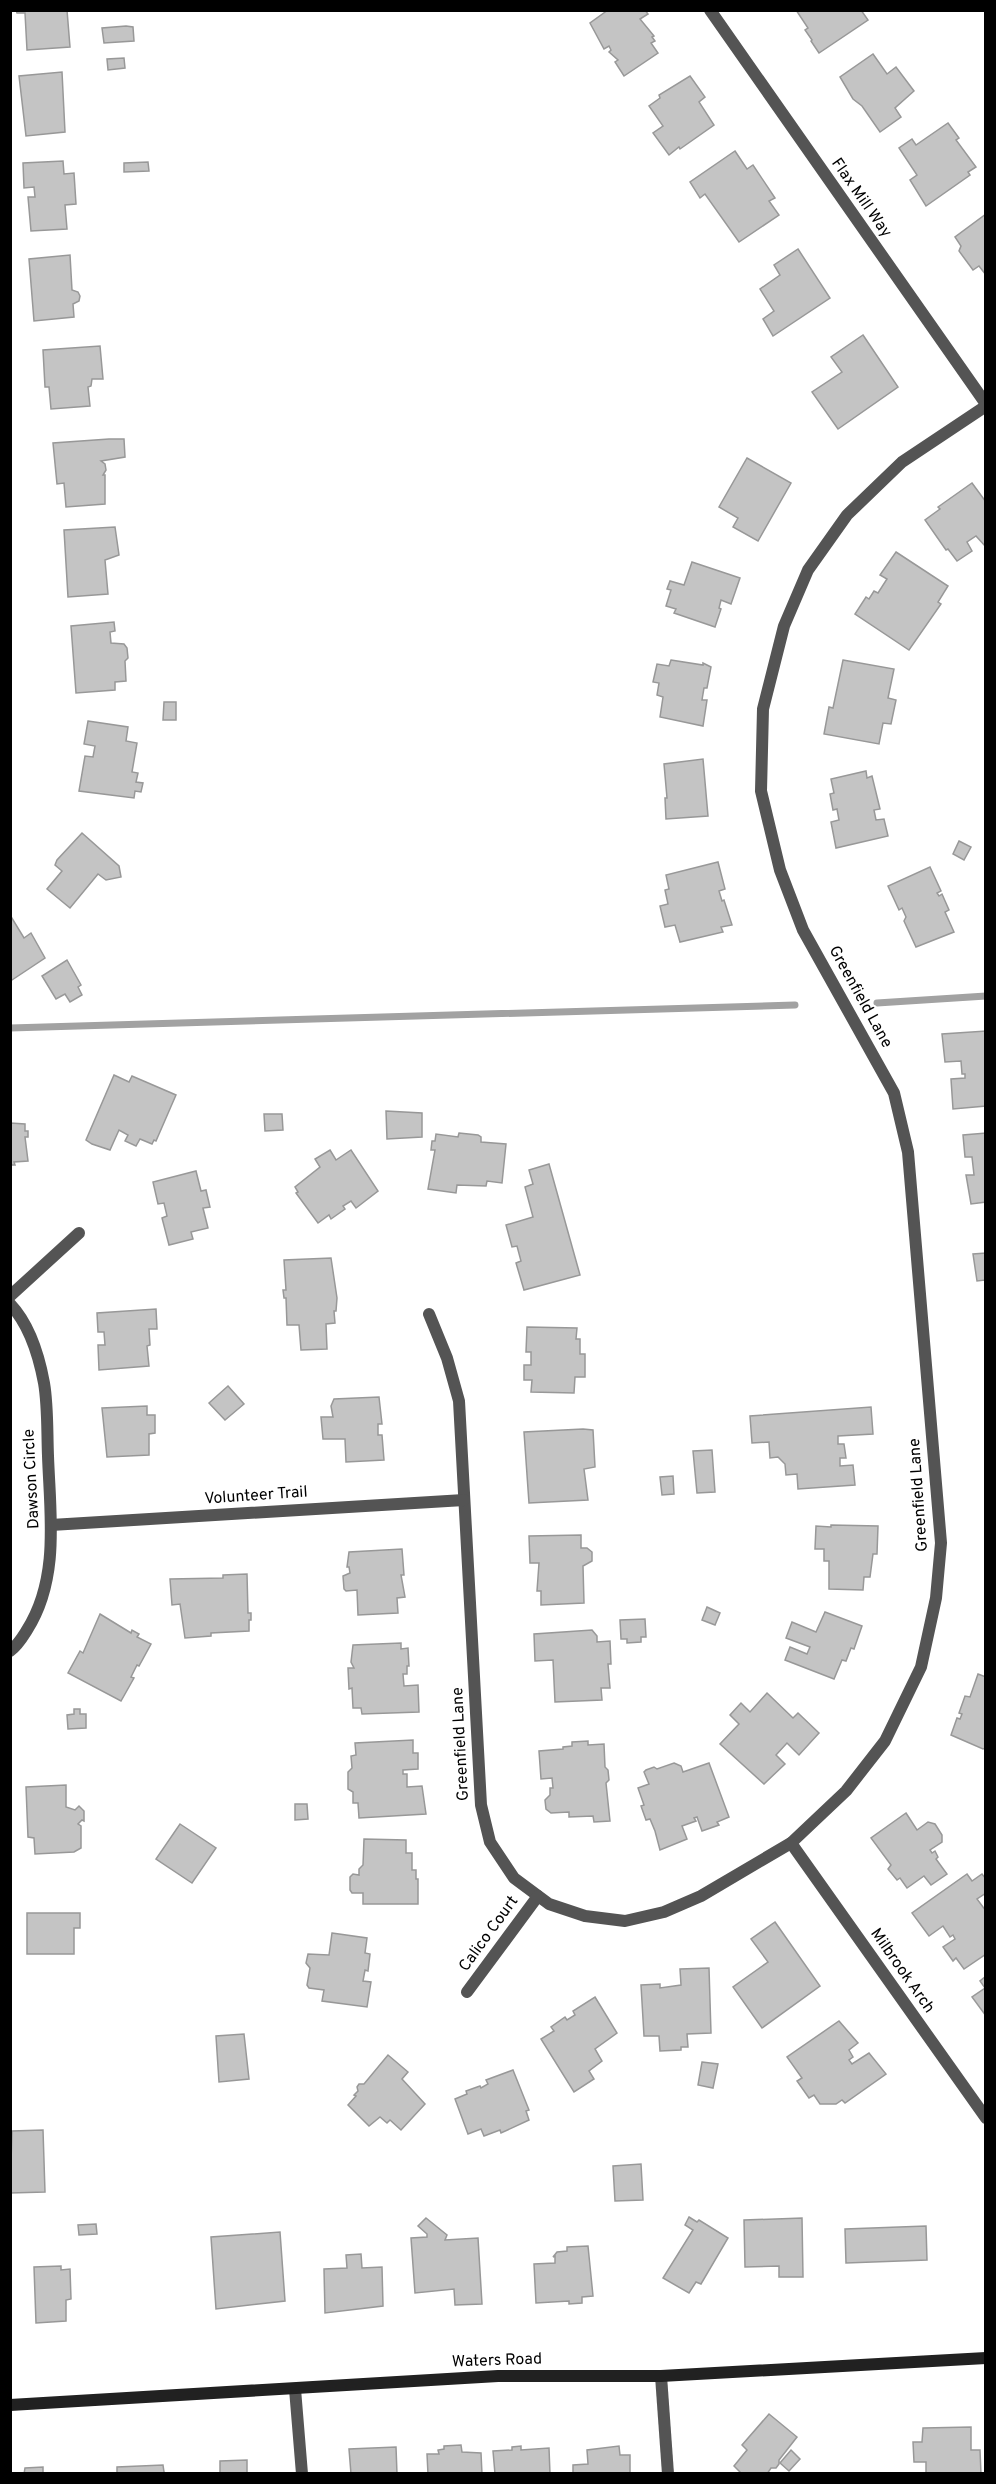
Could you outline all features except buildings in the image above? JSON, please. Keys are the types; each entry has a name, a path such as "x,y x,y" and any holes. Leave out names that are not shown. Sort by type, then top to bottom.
{"street":[{"name":"Flax Mill Way","path":"710,10 986,405"},
{"name":"Greenfield Lane","path":"429,1314 447,1358 459,1401 481,1805 490,1842 514,1878 549,1904 585,1916 624,1920 664,1912 701,1896 791,1843 846,1791 885,1741 921,1667 936,1598 940,1543 908,1152 894,1093 803,930 780,870 760,791 763,709 784,626 808,570 847,515 902,462 986,405"},
{"path":"10,1296 79,1233"},
{"name":"Dawson Circle","path":"10,1304 20,1314 34,1348 44,1383 52,1550 46,1583 36,1616 17,1646 10,1651"},
{"name":"Volunteer Trail","path":"51,1526 464,1500"},
{"name":"Milbrook Arch","path":"791,1843 986,2118"},
{"name":"Calico Court","path":"467,1992 538,1896"},
{"name":"Waters Road","path":"10,2405 498,2376 661,2376 986,2358"},
{"path":"661,2376 668,2474"},
{"path":"295,2389 302,2474"}],"waterway":[{"path":"877,1003 986,996"},
{"path":"10,1028 795,1005"}]}
